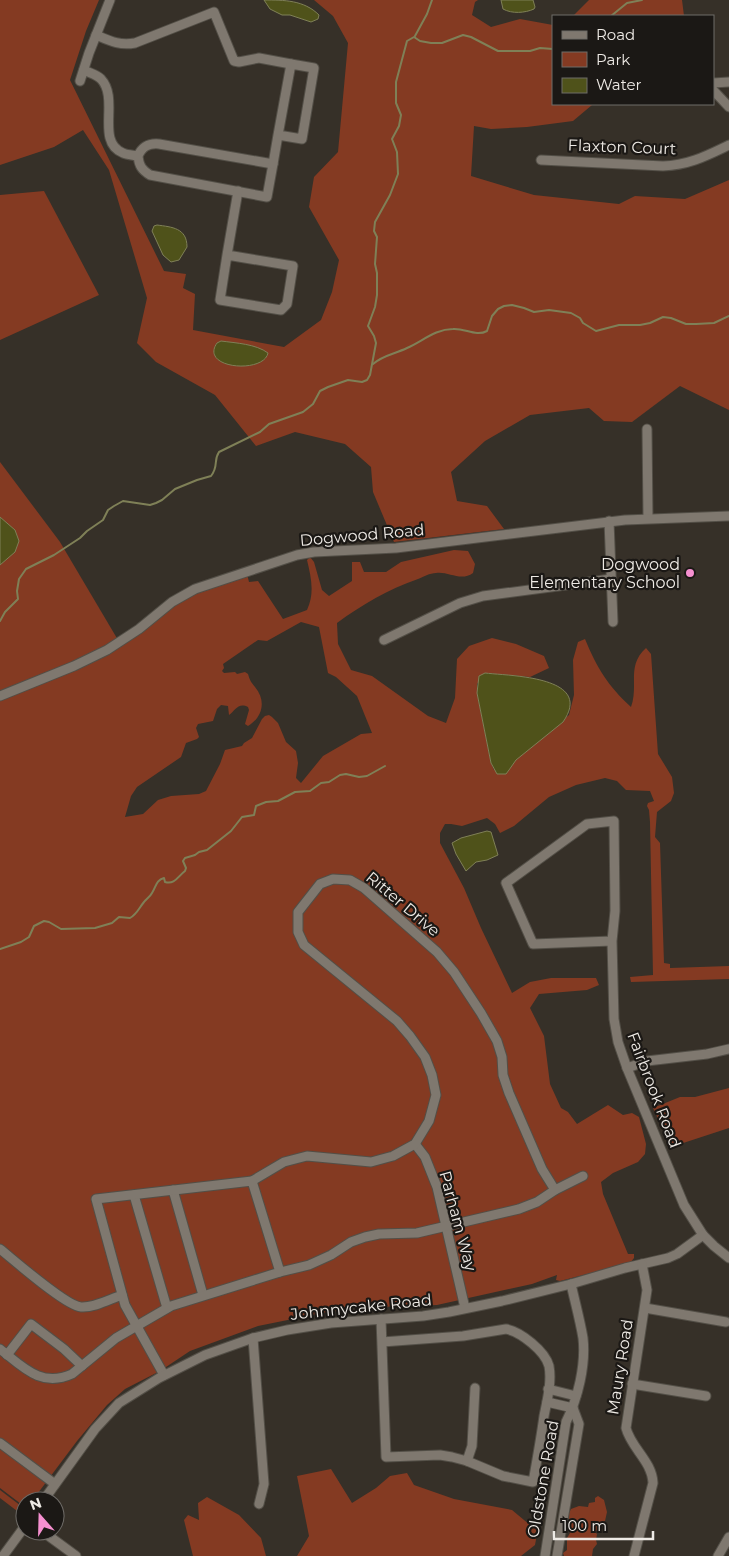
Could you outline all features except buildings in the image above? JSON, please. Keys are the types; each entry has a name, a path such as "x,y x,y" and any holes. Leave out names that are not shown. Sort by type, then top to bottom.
{"street":[{"path":"80,81 110,0"},
{"path":"96,35 120,45 127,45 214,12 234,61 239,62 259,58 314,68 302,139 278,134"},
{"path":"273,164 152,143 144,147 138,156 140,167 150,175 267,197 273,164 278,134 291,64"},
{"path":"84,70 97,76 106,87 109,104 109,136 114,147 124,154 138,156"},
{"path":"714,83 729,82"},
{"path":"714,91 729,107"},
{"name":"Flaxton Court","path":"541,160 675,166 695,161 729,145"},
{"path":"227,255 293,266 287,304 281,310 220,300 227,255 238,192"},
{"path":"646,429 648,518"},
{"name":"Dogwood Road","path":"0,696 80,664 107,650 139,629 172,602 196,589 297,555 314,552 396,548 609,521 729,516"},
{"path":"609,521 613,622"},
{"path":"384,640 460,603 483,596 611,579"},
{"name":"Fairbrook Road","path":"612,941 533,944 506,882 587,824 614,821 615,911 612,941 614,1019 618,1042 678,1191 703,1235 729,1258"},
{"name":"Ritter Drive","path":"415,1144 429,1121 436,1096 432,1075 425,1057 397,1021 304,945 298,932 298,912 320,884 333,879 350,880 364,888 436,952 454,972 497,1041 502,1057 503,1075 509,1092 542,1169 555,1190"},
{"path":"627,1068 647,1061 707,1054 729,1049"},
{"path":"164,1375 124,1305 96,1199 252,1181 284,1162 306,1156 371,1162 393,1156 415,1144"},
{"name":"Parham Way","path":"415,1144 425,1157 437,1187 465,1308"},
{"path":"82,1366 64,1349 31,1324 3,1352 32,1374 48,1379 63,1378 72,1374 82,1366 116,1338 167,1308 203,1295 309,1265 332,1255 351,1242 365,1237 380,1234 418,1234 519,1209 537,1202 555,1190 583,1176"},
{"path":"252,1181 280,1272"},
{"path":"173,1190 203,1295"},
{"path":"134,1195 167,1308"},
{"name":"Johnnycake Road","path":"50,1491 84,1442 106,1415 120,1403 164,1375 205,1355 254,1338 288,1330 331,1323 423,1316 571,1284 677,1254 703,1235"},
{"path":"0,1250 67,1302 81,1307 98,1304 122,1294"},
{"name":"Maury Road","path":"634,1556 652,1483 651,1472 626,1428 645,1308 647,1283 642,1264"},
{"name":"Oldstone Road","path":"545,1556 566,1422 573,1408 581,1374 583,1340 571,1284"},
{"path":"645,1308 726,1322"},
{"path":"381,1319 386,1457 440,1455 467,1461 503,1476 533,1482 550,1374 546,1358 541,1352 513,1330 500,1329 463,1336 382,1342"},
{"path":"254,1338 264,1484 258,1504"},
{"path":"632,1384 706,1396"},
{"path":"467,1461 472,1446 476,1388"},
{"path":"548,1389 576,1396"},
{"path":"547,1402 573,1408"},
{"name":"Oldstone Road","path":"557,1556 579,1424 573,1408"},
{"path":"0,1443 55,1484"},
{"path":"718,1556 729,1537"},
{"path":"3,1556 15,1540"},
{"path":"56,1541 76,1556"}],"green space":[{"path":"0,0 99,0 86,31 70,80 164,271 186,274 183,288 195,294 193,330 284,347 321,320 332,292 339,260 309,207 314,177 338,152 348,43 333,16 314,0 478,0 475,2 472,15 491,27 520,19 552,25 552,105 592,105 573,121 527,127 491,129 474,126 471,176 534,195 619,204 635,196 685,199 729,180 729,410 680,386 632,422 604,421 589,408 530,415 485,441 451,472 457,501 487,506 504,529 394,542 373,492 371,467 345,444 295,432 256,446 215,395 156,362 137,343 147,298 109,170 83,130 54,147 0,165"},
{"path":"589,0 682,0 684,15 574,15"},
{"path":"44,191 99,295 0,340 0,195"},
{"path":"0,462 60,542 118,640 96,652 0,692"},
{"path":"454,550 468,551 475,564 473,573 468,576 434,573 396,588 366,604 337,623 338,644 351,670 372,676 428,716 446,723 455,698 457,659 469,646 492,638 516,644 544,656 549,668 530,677 485,673 477,684 477,693 494,770 509,770 515,760 569,715 574,695 573,660 578,642 585,639 604,676 631,707 636,662 646,648 651,654 658,754 672,777 674,793 671,801 657,812 655,837 660,843 664,963 670,964 670,968 729,966 729,979 631,982 630,977 653,975 650,822 647,806 648,803 654,801 650,791 626,790 617,781 605,778 576,785 549,797 514,826 500,833 495,824 487,818 462,826 445,824 440,833 440,843 464,888 512,993 530,982 551,978 596,978 599,985 587,990 539,994 530,1008 544,1036 550,1084 561,1108 568,1112 577,1124 608,1105 623,1115 632,1113 639,1117 646,1144 645,1154 638,1162 613,1173 601,1182 603,1194 628,1254 634,1254 634,1258 630,1263 560,1281 556,1280 557,1275 532,1284 437,1305 347,1308 258,1326 190,1351 160,1371 125,1389 107,1405 40,1491 15,1491 15,1499 0,1488 0,698 77,668 183,598 247,574 249,582 258,581 283,619 307,610 312,591 307,560 310,557 314,562 322,590 329,596 352,581 352,562 360,562 364,572 386,572 401,562","holes":["301,622 319,627 328,673 336,677 357,696 372,733 361,734 323,756 301,783 296,778 298,763 296,751 286,742 278,723 269,715 265,716 252,738 242,746 225,750 206,791 199,794 171,796 158,800 143,814 125,817 131,796 137,787 181,757 186,743 199,737 196,728 198,724 213,721 217,709 221,705 228,706 229,715 239,706 248,707 249,710 245,724 248,726 260,714 261,698 248,674 245,672 237,674 235,672 224,673 222,671 224,668 223,664 258,640 267,641"]},
{"path":"729,1088 729,1128 671,1147 653,1108 680,1097 695,1097"},
{"path":"331,1469 352,1503 376,1488 390,1476 407,1473 414,1485 454,1499 512,1510 530,1525 540,1518 535,1545 521,1556 297,1556 309,1536 297,1476"},
{"path":"0,1490 15,1501 15,1509 0,1498"},
{"path":"598,1496 604,1500 607,1512 605,1521 600,1523 600,1527 595,1532 597,1534 597,1544 593,1549 592,1556 564,1556 563,1553 567,1550 567,1538 570,1533 568,1515 571,1509 579,1506 588,1507 589,1503 595,1502 595,1498"},
{"path":"207,1497 239,1515 261,1538 266,1556 193,1556 184,1520 188,1515 199,1520 198,1503"}],"water":[{"path":"264,0 286,1 307,6 319,15 318,19 311,22 290,15 282,15 270,9"},
{"path":"501,0 533,0 535,7 527,11 510,12 503,9"},
{"path":"154,226 178,230 184,236 187,247 179,260 171,262 163,255 152,231"},
{"path":"221,341 252,346 268,353 264,360 256,364 234,366 224,363 217,358 214,352 217,343"},
{"path":"0,517 15,530 19,541 15,552 0,565"},
{"path":"485,673 512,675 545,681 559,687 568,695 570,707 563,722 516,760 506,774 497,774 491,763 477,693 479,676"},
{"path":"487,831 491,832 498,855 476,862 466,871 452,843 461,838"}],"waterway":[{"path":"415,36 432,0"},
{"path":"612,15 627,3 642,0"},
{"path":"0,621 5,612 18,599 19,579 26,569 54,555 80,538 103,520 108,510 114,506 123,501 150,505 162,500 175,489 211,476 215,469 216,458 219,452 260,432 269,424 303,412 313,404 320,391 328,387 348,380 362,382 367,380 370,375 376,343 368,326 377,295 375,264 377,237 374,231 375,222 390,195 398,174 397,152 392,139 399,126 401,115 396,103 396,82 407,41 414,37 420,41 442,43 463,35 471,37 498,51 552,49"},
{"path":"373,364 440,331 457,329 483,333 487,331 492,316 498,309 504,306 512,305 534,312 549,310 571,313 596,331 619,325 650,323 663,317 686,324 696,324 714,323 729,316"},
{"path":"0,949 21,942 29,937 34,926 44,921 61,929 95,928 112,923 119,917 130,918 150,896 159,880 164,878 165,882 168,883 176,880 185,871 186,868 183,861 185,858 207,850 231,831 242,817 254,815 256,806 266,802 278,801 295,792 310,791 321,783 329,782 340,775 367,776 385,766"}],"place":[{"name":"Dogwood Elementary School","path":"690,573"}]}
